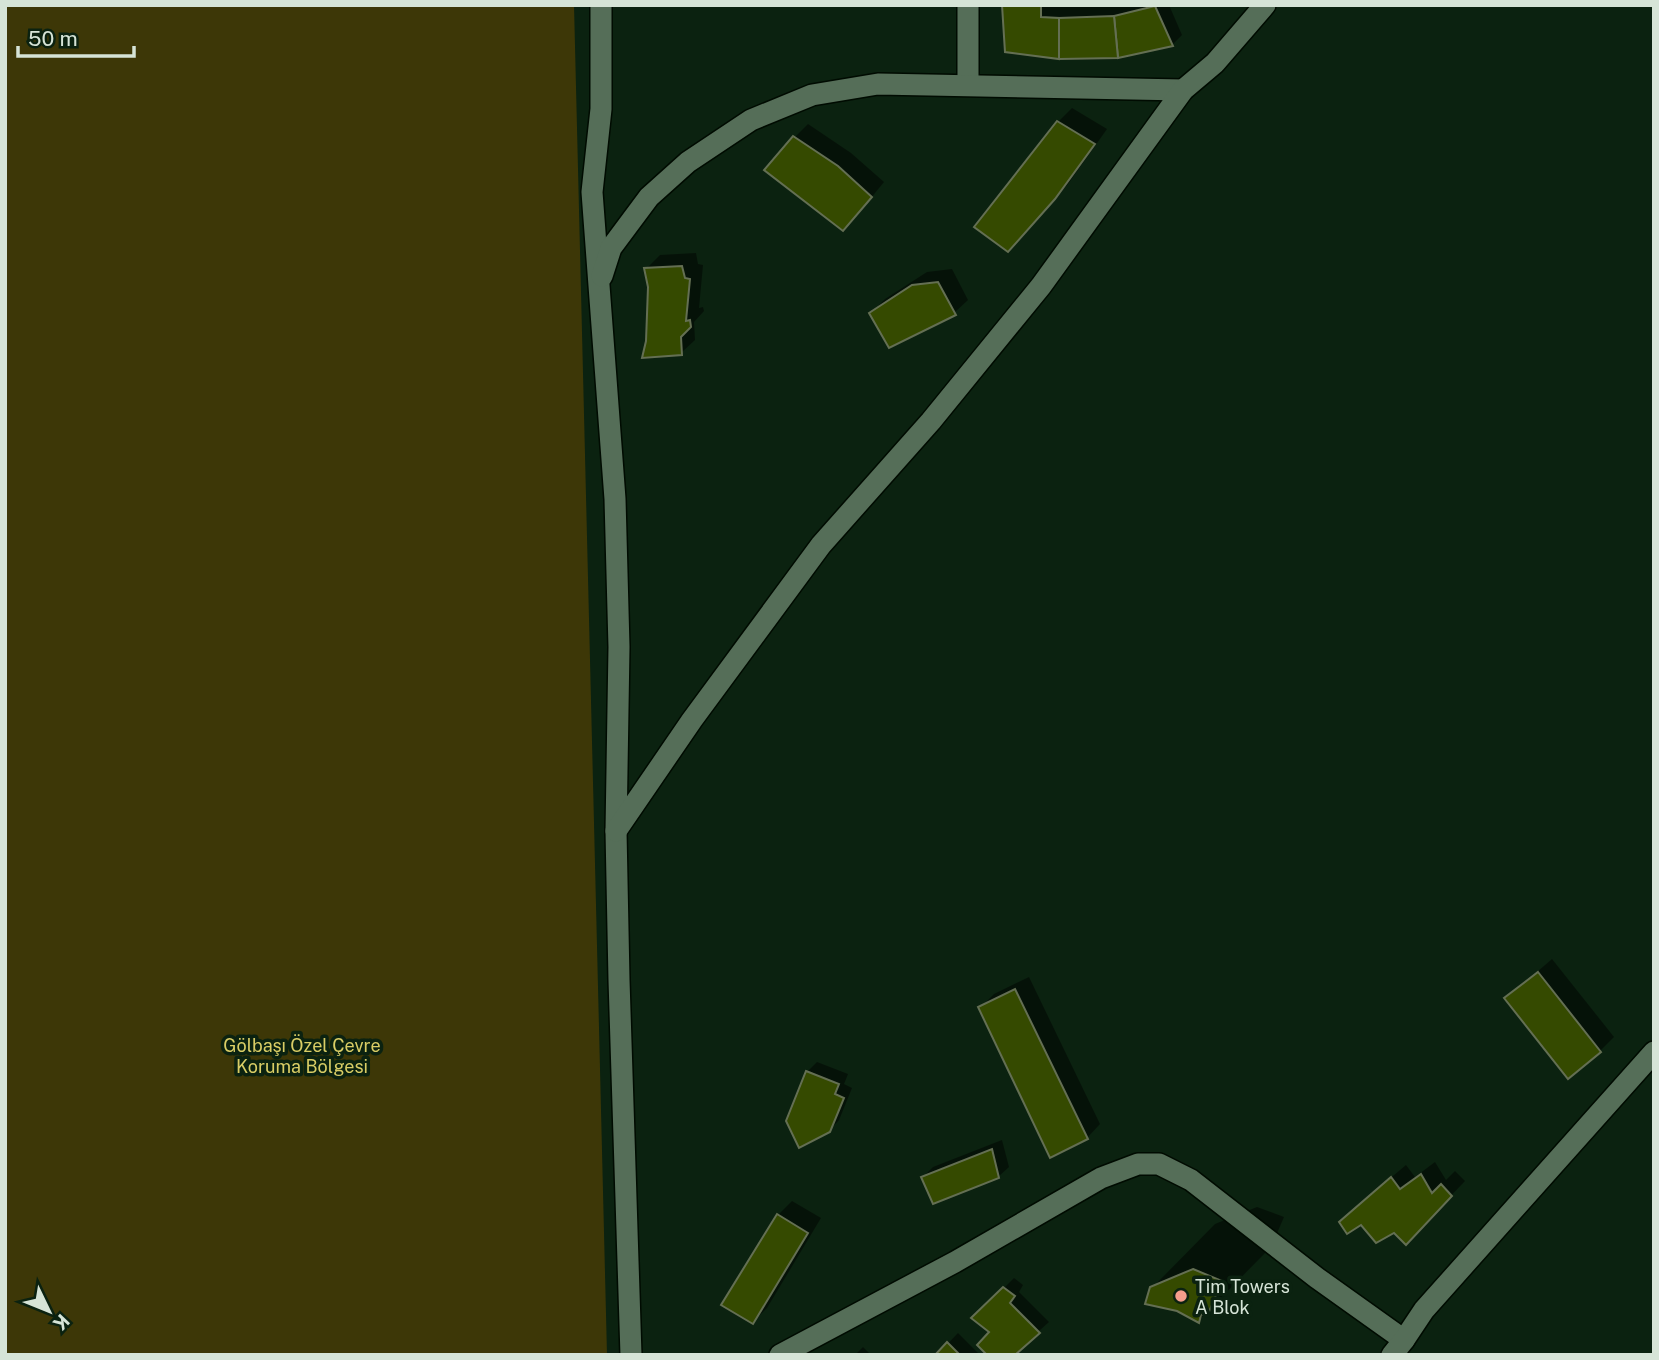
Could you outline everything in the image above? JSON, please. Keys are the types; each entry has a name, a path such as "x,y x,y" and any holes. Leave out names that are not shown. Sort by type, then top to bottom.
{"street":[{"path":"601,5 601,109 592,192 615,523 619,647 616,831 619,994 631,1355"},
{"path":"968,5 968,85"},
{"path":"616,831 692,720 821,545 930,421 1041,286 1183,90 1215,63 1265,5"},
{"path":"598,292 611,248 649,197 688,162 751,120 812,95 878,84 1183,90"},
{"path":"780,1355 955,1262 1101,1178 1138,1164 1159,1164 1191,1180 1317,1278 1398,1347 1424,1310 1654,1052"}],"green space":[{"name":"Gölbaşı Özel Çevre Koruma Bölgesi","path":"5,5 574,5 607,1355 5,1355"}],"building":[{"path":"1002,5 1041,5 1041,17 1059,18 1059,59 1005,52"},
{"path":"1155,6 1173,46 1118,58 1114,16"},
{"path":"1114,16 1118,58 1059,59 1059,18"},
{"path":"1057,121 1095,144 1055,199 1008,252 974,227"},
{"path":"793,136 838,166 872,197 843,231 764,170"},
{"path":"682,266 685,278 690,279 686,321 690,320 691,327 681,337 682,355 642,358 646,341 648,287 644,268"},
{"path":"938,282 956,315 889,348 869,313 912,285"},
{"path":"1538,972 1601,1052 1568,1079 1504,998"},
{"path":"1015,989 1088,1139 1050,1158 978,1007"},
{"path":"806,1071 839,1084 835,1094 844,1098 830,1132 799,1148 786,1121"},
{"path":"992,1149 999,1178 933,1204 921,1177"},
{"path":"1421,1174 1432,1193 1441,1184 1452,1196 1406,1245 1394,1233 1376,1243 1361,1225 1347,1234 1339,1222 1391,1177 1400,1189"},
{"path":"777,1214 808,1233 753,1324 721,1305"},
{"name":"Tim Towers A Blok","path":"1193,1269 1222,1281 1209,1312 1201,1315 1199,1323 1177,1311 1145,1304 1150,1287"},
{"path":"1003,1287 1015,1296 1010,1303 1040,1333 1015,1355 987,1355 977,1345 989,1332 971,1318"},
{"path":"947,1342 960,1355 935,1355"}],"place":[{"name":"Tim Towers A Blok","path":"1181,1296"}]}
